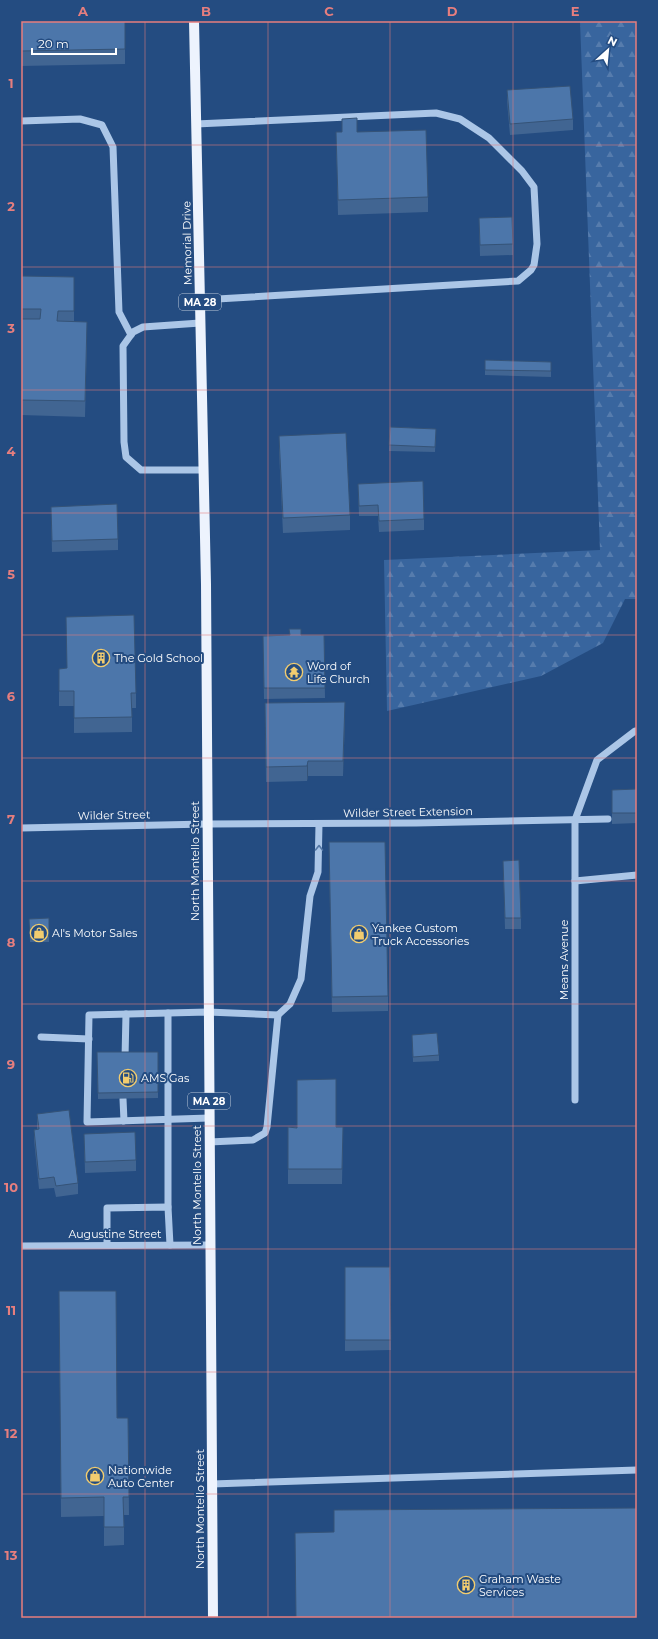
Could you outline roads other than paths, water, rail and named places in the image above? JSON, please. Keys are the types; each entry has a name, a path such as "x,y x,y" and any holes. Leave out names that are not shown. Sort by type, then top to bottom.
{"main road":[{"name":"Memorial Drive","path":"194,21 206,584"},
{"name":"North Montello Street","path":"206,584 213,1618"}],"street":[{"path":"196,124 436,113 460,119 489,138 522,171 534,187 538,244 534,264 531,270 518,281 200,300"},
{"path":"21,121 80,119 102,125 108,136 113,147 119,312 131,335"},
{"path":"200,323 143,327 133,332 123,346 124,442 126,457 141,470 204,470"},
{"path":"575,820 597,760 634,731 637,731"},
{"name":"Wilder Street Extension","path":"207,824 416,823 608,819"},
{"name":"Means Avenue","path":"575,820 575,1100"},
{"name":"Wilder Street","path":"21,828 207,824"},
{"path":"209,1142 253,1140 265,1133 267,1127 278,1015 290,1004 301,979 310,896 318,872 319,824"},
{"path":"575,881 637,875"},
{"path":"209,1118 87,1122 89,1014 208,1012 278,1015"},
{"path":"168,1013 168,1206 170,1245"},
{"path":"125,1058 126,1014"},
{"path":"41,1037 89,1039"},
{"path":"124,1099 124,1121"},
{"path":"107,1245 107,1208 168,1206"},
{"name":"Augustine Street","path":"21,1246 210,1245"},
{"path":"212,1484 637,1470"}],"place":[{"name":"The Gold School","path":"101,658"},
{"name":"Word of Life Church","path":"294,672"},
{"name":"Al's Motor Sales","path":"39,933"},
{"name":"Yankee Custom Truck Accessories","path":"359,934"},
{"name":"AMS Gas","path":"128,1078"},
{"name":"Nationwide Auto Center","path":"95,1476"},
{"name":"Graham Waste Services","path":"466,1585"}]}
